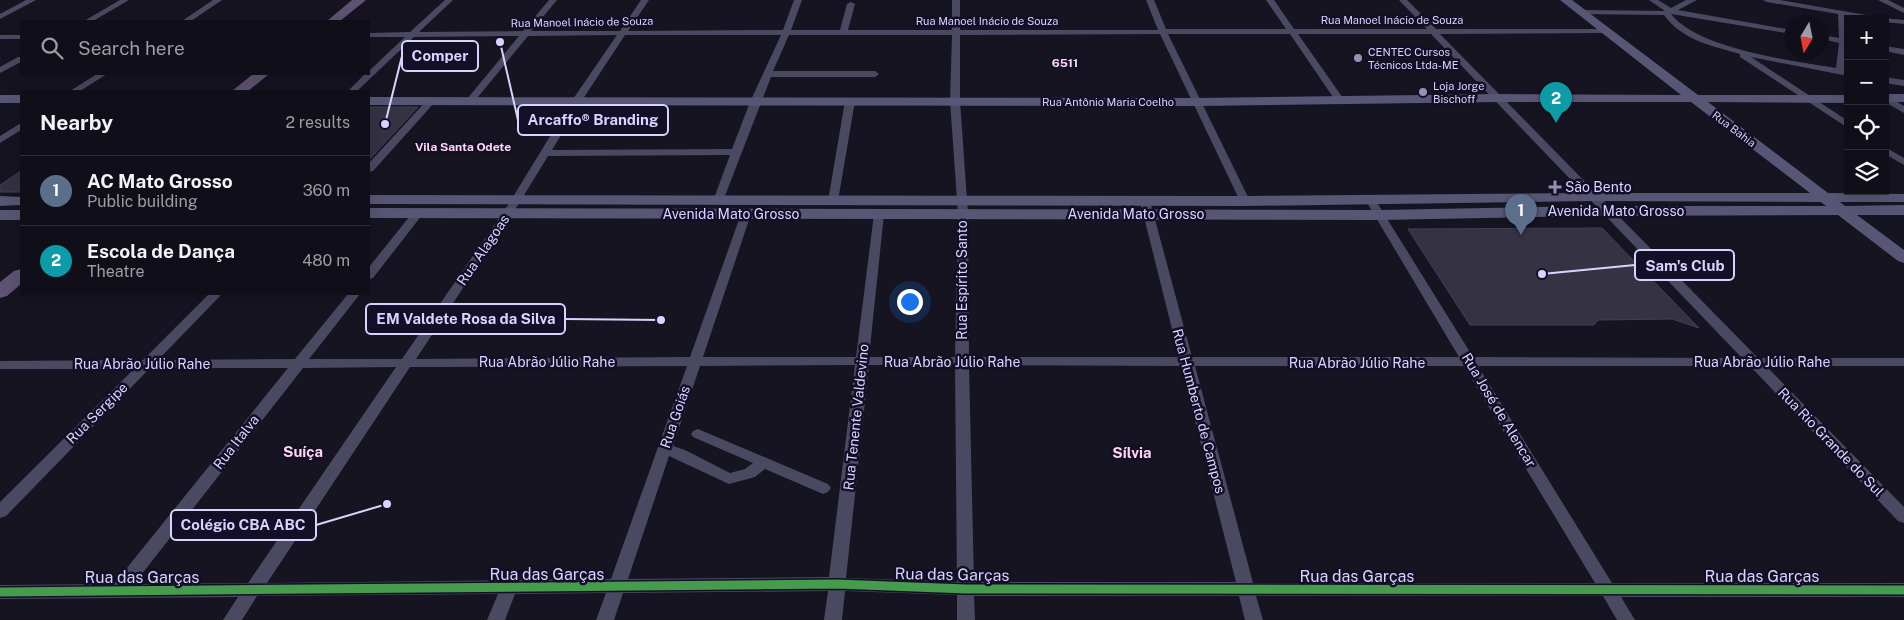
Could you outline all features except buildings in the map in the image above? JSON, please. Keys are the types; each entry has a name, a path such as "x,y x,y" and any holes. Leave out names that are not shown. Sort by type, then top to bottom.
{"main road":[{"path":"334,20 360,0"},
{"name":"Rua Bahia","path":"1565,0 1904,258"},
{"path":"240,90 261,75"},
{"path":"252,90 272,75"},
{"name":"Rua Antônio Maria Coelho","path":"370,101 1197,102 1498,98 1844,98"},
{"path":"1889,98 1904,98"},
{"path":"0,99 20,99"},
{"name":"Avenida Mato Grosso","path":"1146,208 1245,201 1593,197 1904,198"},
{"name":"Avenida Mato Grosso","path":"370,200 419,207"},
{"name":"Avenida Mato Grosso","path":"512,206 700,213 833,200 962,207 1146,208 1380,215 1606,211 1904,210"},
{"path":"0,201 20,201"},
{"path":"700,213 714,207 718,201"},
{"name":"Avenida Mato Grosso","path":"370,213 419,207 718,201 738,209 879,214 962,207"},
{"path":"0,215 20,215"},
{"path":"0,280 20,264"},
{"path":"0,292 20,276"}],"street":[{"path":"0,16 32,0"},
{"path":"90,20 125,0"},
{"path":"188,20 218,0"},
{"path":"370,74 449,0"},
{"path":"470,101 553,0"},
{"name":"Rua Alagoas","path":"232,620 512,206 576,102 644,0"},
{"path":"718,201 754,102 786,32 798,0"},
{"name":"Rua Espírito Santo","path":"956,0 956,102 962,207 962,362 966,620"},
{"path":"1150,0 1163,32 1245,201"},
{"path":"1270,0 1340,101"},
{"name":"Rua Rio Grande do Sul","path":"1403,0 1904,517"},
{"path":"1653,0 1669,12"},
{"path":"1693,0 1683,3 1669,12 1668,19 1682,30 1706,42 1737,51 1844,72"},
{"path":"1767,0 1855,15"},
{"path":"1882,0 1904,11"},
{"path":"844,32 851,4"},
{"path":"1581,12 1669,12 1784,31"},
{"path":"1842,13 1844,32"},
{"path":"1889,20 1904,22"},
{"name":"Rua Manoel Inácio de Souza","path":"370,35 786,32 1605,31"},
{"path":"0,37 20,37"},
{"path":"1829,38 1844,41"},
{"path":"1889,49 1904,52"},
{"path":"1737,51 1844,122"},
{"path":"0,70 20,60"},
{"path":"767,74 875,74"},
{"path":"76,90 101,75"},
{"path":"353,90 369,75"},
{"path":"1889,81 1904,83"},
{"path":"370,168 431,101"},
{"path":"833,200 850,101"},
{"path":"1889,101 1904,110"},
{"path":"0,140 20,127"},
{"path":"544,153 736,152"},
{"path":"1889,153 1904,162"},
{"name":"Rua José de Alencar","path":"1371,201 1626,620"},
{"path":"370,274 419,207"},
{"name":"Rua Humberto de Campos","path":"1146,208 1254,620"},
{"name":"Rua Goiás","path":"605,620 694,361 738,209"},
{"name":"Rua Tenente Valdevino","path":"833,620 879,214"},
{"name":"Rua Sergipe","path":"0,512 215,295"},
{"name":"Rua Italva","path":"119,590 353,295"},
{"name":"Rua Abrão Júlio Rahe","path":"0,365 694,361 1186,363 1904,362"},
{"path":"698,434 823,488"},
{"path":"664,449 680,454 729,479 750,473 764,462"},
{"name":"Rua das Garças","path":"0,592 837,584 966,589 1904,590"},
{"path":"496,620 509,588"}],"cycle path":[{"path":"0,592 837,584 966,589 1904,590"}],"place":[{"name":"Arcaffo® Branding","path":"500,42"},
{"name":"CENTEC Cursos Técnicos Ltda-ME","path":"1358,58"},
{"name":"Loja Jorge Bischoff","path":"1423,92"},
{"name":"Escola de Dança","path":"1556,123"},
{"name":"Comper","path":"385,124"},
{"name":"São Bento","path":"1555,187"},
{"name":"AC Mato Grosso","path":"1521,235"},
{"name":"Sam's Club","path":"1542,274"},
{"name":"EM Valdete Rosa da Silva","path":"661,320"},
{"name":"Colégio CBA ABC","path":"387,504"}],"district":[{"name":"6511","path":"1065,63"},
{"name":"Vila Santa Odete","path":"463,147"},
{"name":"Suíça","path":"303,452"},
{"name":"Sílvia","path":"1132,453"}]}
